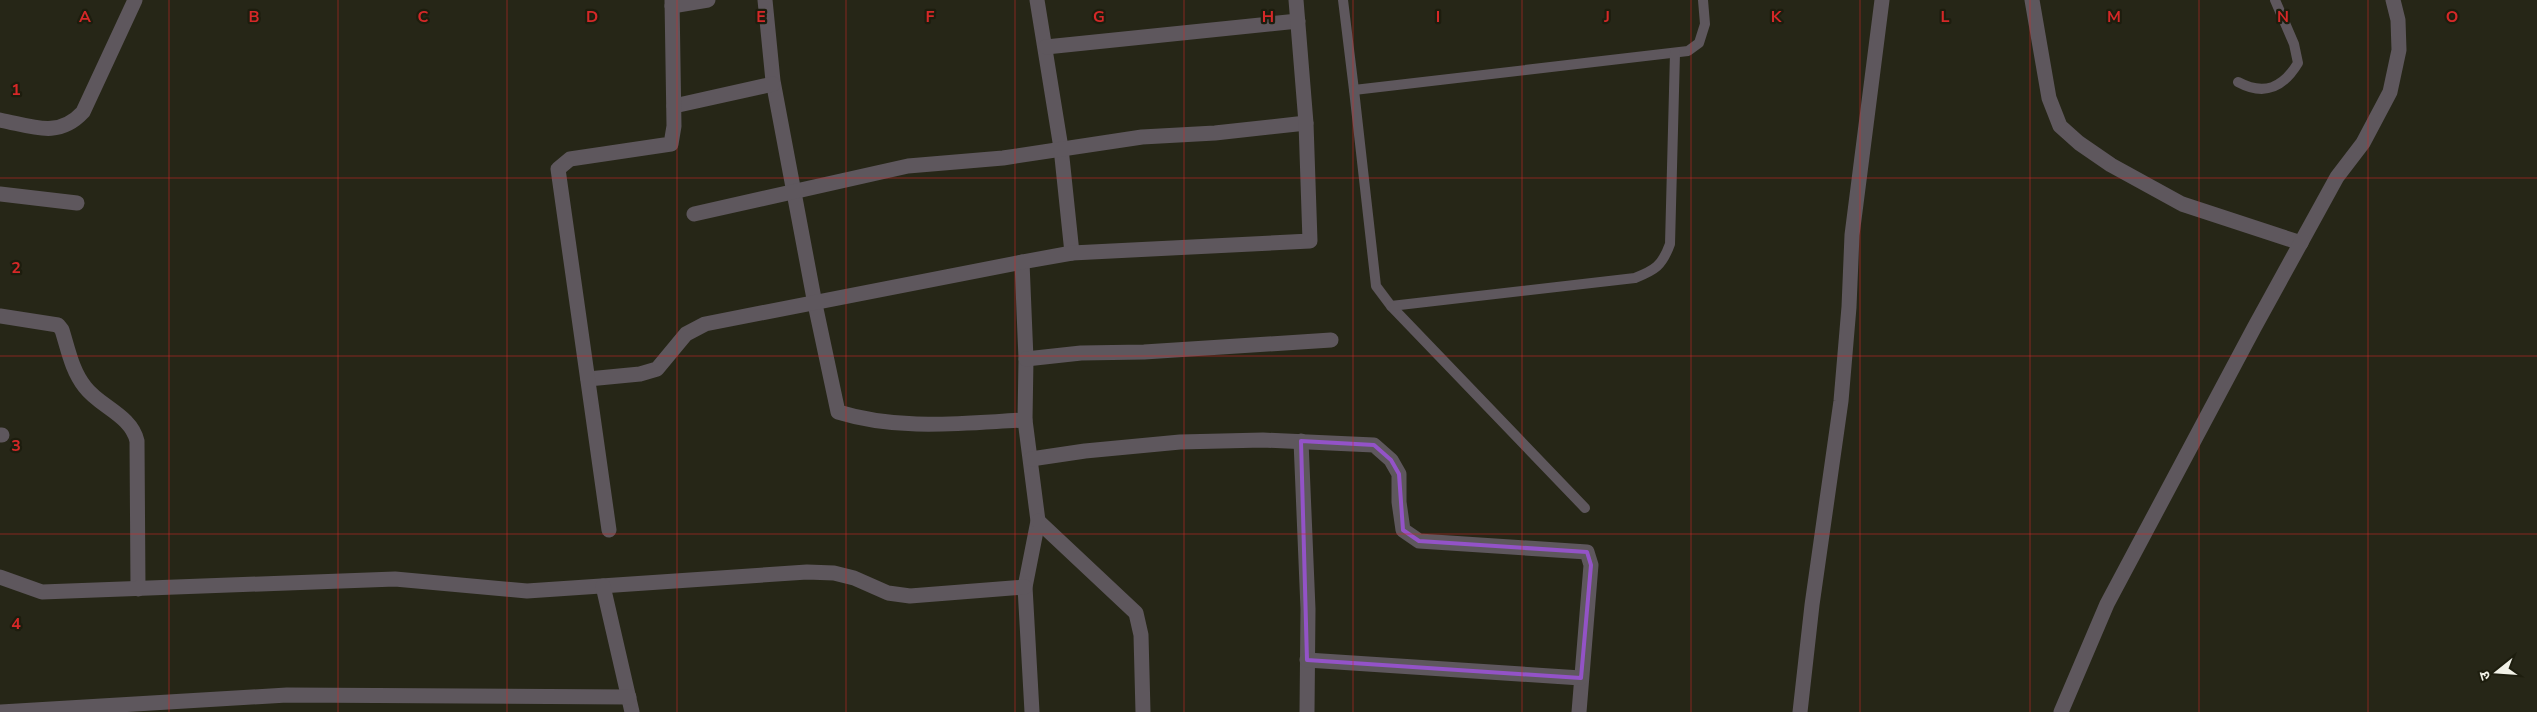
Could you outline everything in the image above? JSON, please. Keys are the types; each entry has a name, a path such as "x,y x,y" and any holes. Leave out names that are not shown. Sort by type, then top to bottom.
{"street":[{"path":"0,120 61,129 73,123 83,112 135,0"},
{"path":"609,530 558,170 570,159 671,144 674,126 672,3 708,0"},
{"path":"765,0 773,84 795,191 815,304 838,412 866,421 930,425 1025,420"},
{"path":"1037,0 1062,148 1072,253"},
{"path":"588,379 640,374 657,369 686,334 705,324 1022,262 1072,253 1310,241 1306,123 1296,0"},
{"path":"1800,712 1812,606 1841,401 1849,307 1852,235 1882,0"},
{"path":"2032,0 2048,98 2060,126 2079,143 2111,165 2182,204 2301,243"},
{"path":"2061,712 2106,604 2337,177 2363,143 2390,92 2398,50 2398,20 2394,0"},
{"path":"1046,48 1298,21"},
{"path":"674,106 773,84"},
{"path":"694,214 908,166 1003,158 1142,138 1216,133 1306,123"},
{"path":"0,194 76,203"},
{"path":"1022,262 1026,359 1025,420 1038,521 1025,588 1032,712"},
{"path":"0,316 58,325 62,330 78,377 84,386 92,396 130,424 135,431 137,441 138,589"},
{"path":"1026,359 1081,353 1144,352 1331,340"},
{"path":"1031,459 1085,451 1180,442 1301,441 1374,445 1391,460 1399,474 1399,502 1403,530 1419,540 1587,552 1591,566 1579,712"},
{"path":"1301,441 1308,609 1307,712"},
{"path":"1038,521 1136,613 1141,636 1143,712"},
{"path":"0,577 42,592 395,579 505,590 603,586 808,572 847,576 888,593 910,596 1025,588"},
{"path":"1,712 287,695 631,705 603,586"},
{"path":"1307,660 1581,678"}],"lane":[{"path":"1343,0 1376,286 1390,306 1585,508"},
{"path":"1354,90 1688,51 1699,43 1705,24 1703,0"},
{"path":"2238,82 2254,90 2264,90 2274,86 2293,71 2298,63 2294,44 2274,0"},
{"path":"1390,306 1613,281 1635,278 1652,271 1664,260 1670,244 1675,53"}],"highlighted area":[{"path":"1301,441 1374,445 1391,460 1399,474 1403,530 1419,541 1587,552 1591,565 1581,678 1307,660"}]}
